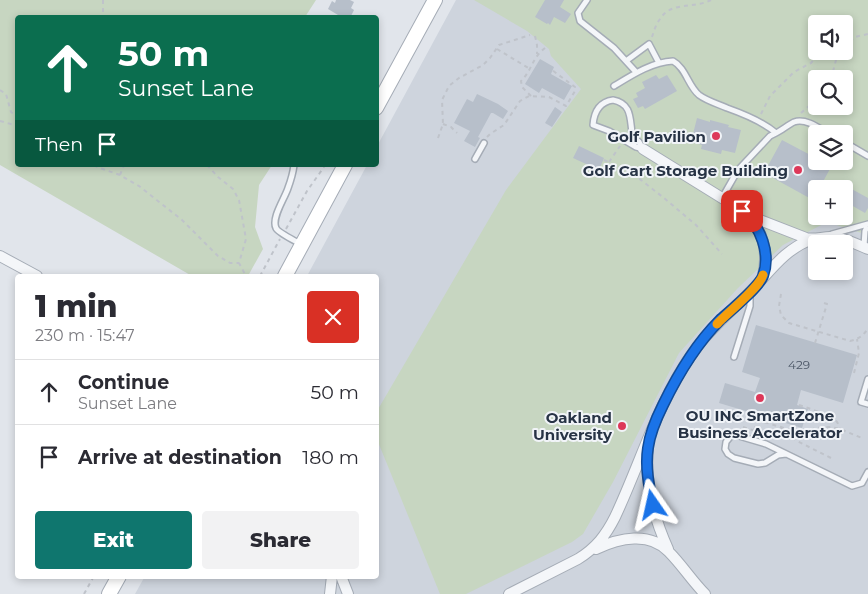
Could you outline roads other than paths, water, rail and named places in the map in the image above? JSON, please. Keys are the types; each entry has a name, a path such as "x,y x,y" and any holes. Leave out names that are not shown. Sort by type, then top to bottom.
{"main road":[{"path":"379,103 435,0"},
{"path":"286,274 344,167"},
{"path":"109,594 117,579"}],"street":[{"path":"643,149 742,211 760,220 808,235"},
{"path":"742,211 757,226 764,244 766,264 762,278"},
{"path":"588,553 603,538 611,525 672,386 694,350 718,322 750,292 786,253 808,241"},
{"path":"853,243 866,248"},
{"path":"0,256 33,274"},
{"path":"651,432 647,458 650,490 659,526 670,552"},
{"path":"509,594 588,553 610,544 643,538 657,542 670,552 705,594"},
{"path":"330,594 332,579"},
{"path":"342,579 348,594"}],"lane":[{"path":"587,0 578,13 580,21 614,48 636,72"},
{"path":"626,60 649,44 659,63"},
{"path":"614,86 636,72 670,61 676,63 699,94 758,121 776,132"},
{"path":"613,100 626,106 631,118 633,137 643,149 636,147 609,131 593,125 598,108 606,102 613,100"},
{"path":"722,198 738,170 770,136 792,123 800,121 811,125"},
{"path":"475,158 484,143"},
{"path":"853,147 868,156"},
{"path":"293,167 287,190 276,216 275,228 278,232 302,245"},
{"path":"828,235 868,225"},
{"path":"866,248 865,231 868,225"},
{"path":"734,357 750,306 750,292"},
{"path":"868,379 861,402 868,404"},
{"path":"786,454 778,455 765,463 758,464 734,458 725,449 726,442 731,436 739,436 766,444 852,486 862,484 868,472"}],"place":[{"name":"Golf Pavilion","path":"716,136"},
{"name":"Golf Cart Storage Building","path":"798,170"},
{"name":"OU INC SmartZone Business Accelerator","path":"760,398"},
{"name":"Oakland University","path":"622,426"}]}
